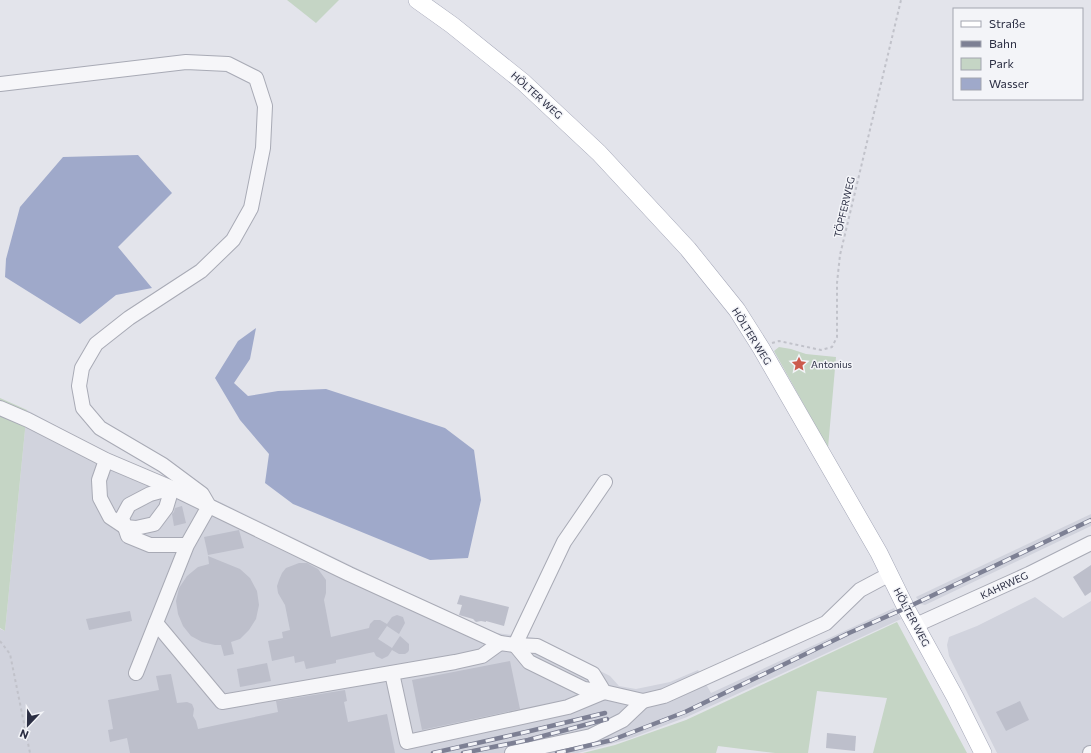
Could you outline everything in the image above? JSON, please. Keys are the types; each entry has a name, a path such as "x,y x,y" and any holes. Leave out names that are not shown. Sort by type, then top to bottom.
{"main road":[{"name":"HÖLTER WEG","path":"417,0 452,25 523,82 599,153 688,249 737,310 761,348 890,574 983,753"}],"street":[{"path":"0,84 186,62 228,64 256,78 265,106 263,148 251,208 233,240 201,271 129,318 96,344 82,368 79,386 83,408 100,428 163,465 202,494 209,506"},
{"path":"0,408 28,420 106,460 172,488 349,574 500,642 515,646 537,646 593,674 604,692"},
{"path":"106,460 99,480 100,498 110,517 125,527 136,528 154,524 166,508 172,488"},
{"path":"515,646 564,542 605,482"},
{"path":"172,488 150,494 129,505 122,518 128,536 150,545 187,545"},
{"path":"136,673 187,545 209,506"},
{"name":"KAHRWEG","path":"916,625 1029,574 1091,543"},
{"path":"392,673 407,742 568,707 604,692 643,701 664,696 826,623 860,590 890,574"},
{"path":"156,623 222,702 482,656 500,642"},
{"path":"512,753 591,736 622,720 643,701"}],"path":[{"name":"TÖPFERWEG","path":"761,348 770,343 779,342 821,350 832,347 837,337 836,283 840,255 902,0"},
{"path":"0,641 10,654 30,753"}],"shaded area":[{"path":"27,410 114,457 220,502 488,632 535,638 610,676 619,686 636,689 670,682 698,670 711,693 894,608 901,619 687,717 629,739 578,753 0,753 0,629 5,631"},
{"path":"1091,514 1091,526 925,605 921,604 916,597"},
{"path":"1035,597 1063,618 1091,601 1091,753 997,753 949,656 947,645 949,637 977,626"}],"green space":[{"path":"287,0 339,0 316,23"},
{"path":"779,347 806,354 836,357 828,448 774,351"},
{"path":"0,398 27,410 5,631 0,628"},
{"path":"897,622 967,753 873,753 887,698 817,691 808,753 775,753 718,746 716,753 583,753 615,745 686,720"}],"water":[{"path":"138,155 172,193 118,247 152,288 116,295 80,324 5,277 6,259 20,207 63,157"},
{"path":"256,328 250,359 234,383 248,396 278,391 326,389 445,428 474,450 481,500 468,558 430,560 293,504 265,483 269,454 240,420 215,378 238,341"}],"building":[{"path":"182,506 186,523 174,526 172,514 175,508"},
{"path":"239,530 244,548 208,555 204,537"},
{"path":"208,556 240,569 250,578 257,591 259,605 256,619 249,630 240,639 231,642 234,654 224,656 221,645 202,642 191,636 183,626 178,614 176,601 179,588 187,576 198,567 209,564"},
{"path":"299,563 307,563 318,569 326,580 326,593 324,600 331,637 369,628 370,624 374,620 380,620 387,624 392,617 397,615 403,617 405,623 399,634 387,626 378,639 392,648 400,636 409,644 408,652 405,654 399,654 392,650 388,656 382,659 376,656 374,652 336,660 336,663 306,669 304,661 295,663 294,656 272,661 268,641 283,638 282,632 290,630 285,605 278,593 277,586 282,573 286,568"},
{"path":"1091,565 1091,592 1085,596 1073,577"},
{"path":"460,595 509,607 504,626 486,621 476,622 473,619 459,615 462,605 457,604"},
{"path":"130,611 132,621 89,630 86,619"},
{"path":"510,661 520,709 422,730 412,680"},
{"path":"267,663 271,681 240,687 237,669"},
{"path":"171,674 177,703 187,702 192,704 194,709 193,716 198,729 278,712 276,701 345,690 347,701 344,702 348,722 387,714 395,753 130,753 127,738 110,742 108,730 113,729 108,700 159,690 156,676"},
{"path":"1020,701 1029,720 1006,731 996,712"},
{"path":"827,733 856,736 855,751 826,748"}],"railway":[{"path":"557,753 612,740 685,712 849,633 906,608 1091,520"},
{"path":"433,753 605,713"},
{"path":"463,753 528,740 607,719"}],"place":[{"name":"Antonius","path":"799,364"}]}
